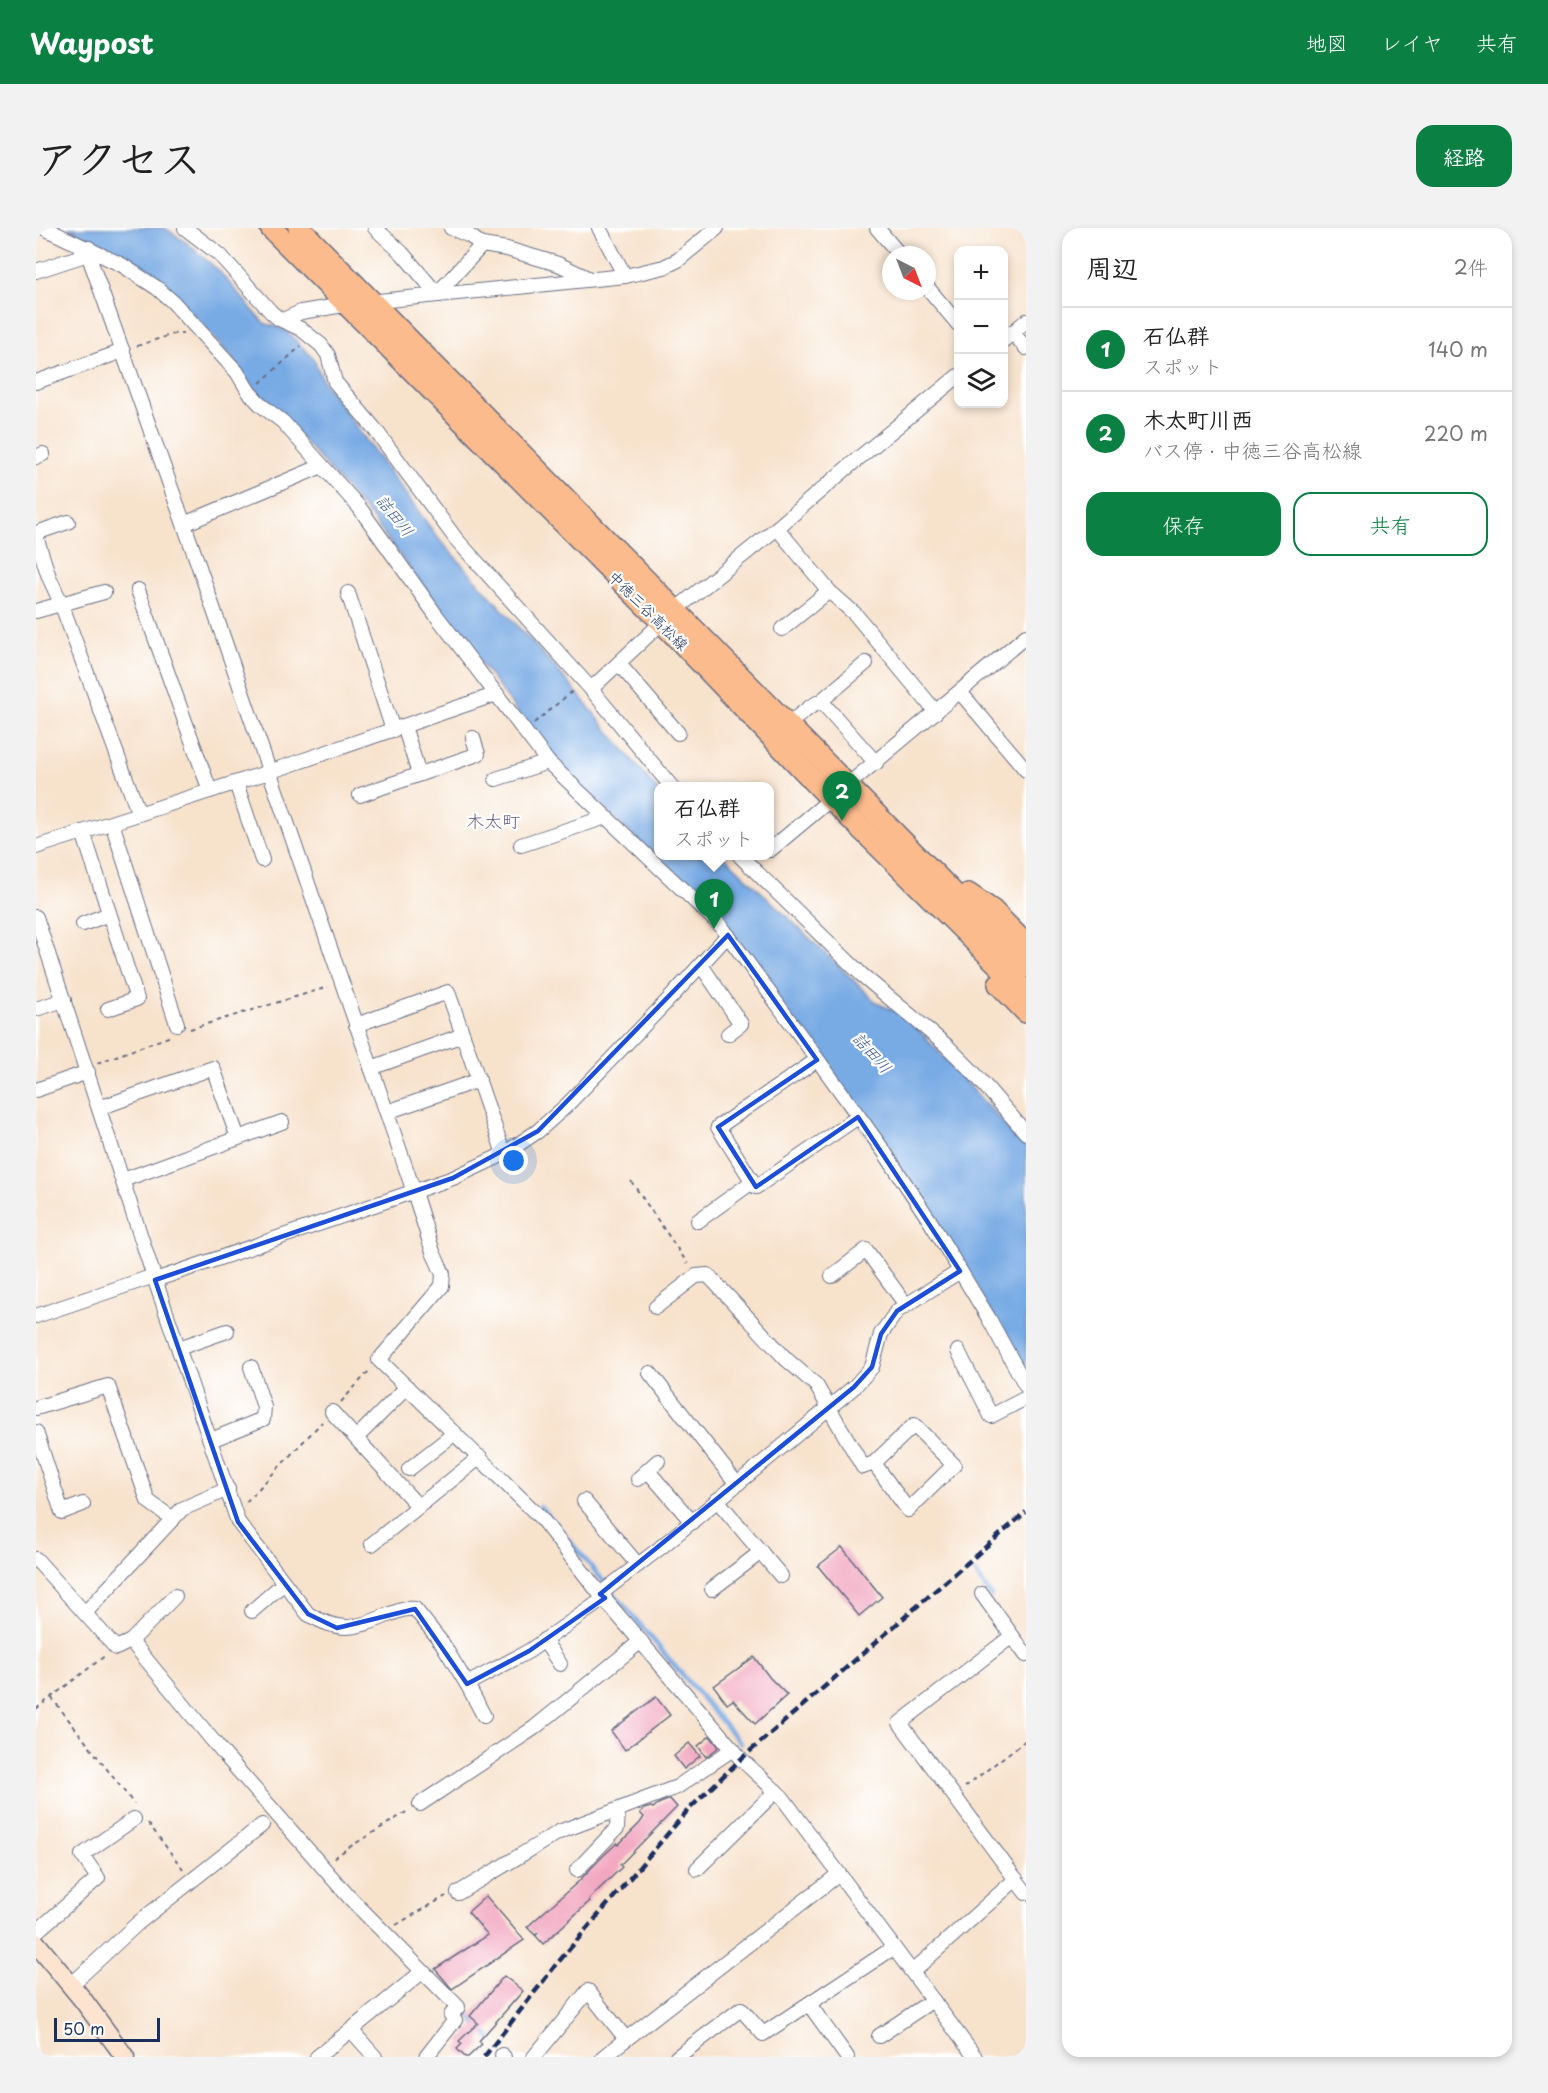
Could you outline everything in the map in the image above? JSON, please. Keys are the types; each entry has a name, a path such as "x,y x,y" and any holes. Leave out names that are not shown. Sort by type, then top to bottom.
{"main road":[{"name":"中徳三谷高松線","path":"271,228 345,304 669,616 787,725 840,793 926,864 1026,967"},
{"name":"中徳三谷高松線","path":"299,228 840,793 923,888 1026,992"},
{"path":"926,864 993,911 1026,945"},
{"path":"923,888 940,921 1026,1012"}],"street":[{"path":"44,228 122,266 158,288 173,302 237,372 249,392 261,405 283,422 359,507 436,615 548,762 721,926 930,1221 1026,1386"},
{"path":"185,228 220,255 271,312 301,329 321,345 328,356 335,382 374,428 456,539 667,782"},
{"path":"375,228 402,253 438,295"},
{"path":"450,228 470,236 482,245 507,249 558,264 592,280"},
{"path":"599,228 625,276"},
{"path":"283,320 301,312 345,304 625,276 664,267 678,260 717,228"},
{"path":"877,228 892,246"},
{"path":"438,295 482,245"},
{"path":"36,271 88,251"},
{"path":"88,251 372,1068 433,1251 443,1274 442,1286 379,1360 541,1518 603,1596 733,1749 782,1797 975,2057"},
{"path":"936,298 954,319"},
{"path":"1026,321 1008,336 1026,348"},
{"path":"36,382 123,351"},
{"path":"584,688 619,664 669,616 954,379"},
{"path":"184,524 322,466"},
{"path":"68,522 36,535 49,577 61,603 139,814"},
{"path":"777,528 829,591 855,614 936,712"},
{"path":"138,590 210,791"},
{"path":"782,629 829,591"},
{"path":"36,611 104,592"},
{"path":"348,593 398,728 420,774"},
{"path":"774,847 1026,636"},
{"path":"787,725 821,701 866,663"},
{"path":"619,664 678,733"},
{"path":"960,692 1026,771"},
{"path":"36,847 236,783 497,694"},
{"path":"821,701 876,763"},
{"path":"360,795 478,754 473,738"},
{"path":"496,779 548,762"},
{"path":"236,783 262,860"},
{"path":"521,845 606,817"},
{"path":"112,823 176,1031"},
{"path":"83,832 137,999 108,1009"},
{"path":"745,860 849,963 947,1046 974,1073 1026,1133"},
{"path":"752,866 759,860"},
{"path":"83,924 109,914"},
{"path":"36,917 238,1522 308,1614 325,1624 337,1628 369,1623 406,1608 416,1609 442,1643 484,1716"},
{"path":"36,1316 414,1192 453,1178 504,1154 538,1131 567,1105 728,935"},
{"path":"700,965 745,1021 728,1034"},
{"path":"356,1025 448,993 504,1154"},
{"path":"36,1008 64,1000"},
{"path":"372,1068 463,1035"},
{"path":"817,1060 718,1127 756,1187 858,1117"},
{"path":"99,1108 213,1068 238,1138"},
{"path":"36,1090 87,1070"},
{"path":"387,1112 479,1080"},
{"path":"123,1180 282,1122"},
{"path":"698,1221 753,1182"},
{"path":"832,1276 866,1250 906,1305"},
{"path":"467,1684 529,1651 603,1596 854,1387 872,1367 881,1334 897,1311 960,1270"},
{"path":"656,1307 696,1276 708,1275 786,1359 816,1385 863,1467 874,1463 914,1425 954,1465 908,1510 874,1463"},
{"path":"179,1348 227,1331"},
{"path":"958,1351 991,1416 1026,1398"},
{"path":"211,1440 263,1419 264,1407 250,1367"},
{"path":"650,1373 737,1484"},
{"path":"36,1408 108,1386 148,1501 173,1519"},
{"path":"356,1438 407,1387"},
{"path":"332,1412 418,1506"},
{"path":"36,1432 62,1512 83,1504"},
{"path":"410,1469 455,1432"},
{"path":"372,1544 480,1457"},
{"path":"648,1470 692,1522"},
{"path":"84,1613 182,1509 228,1490"},
{"path":"717,1500 782,1576"},
{"path":"584,1501 638,1565"},
{"path":"712,1589 761,1552"},
{"path":"36,1559 116,1648 131,1641 176,1596"},
{"path":"252,1611 284,1583"},
{"path":"982,1594 1026,1654"},
{"path":"1012,1636 900,1723 1026,1893"},
{"path":"544,1640 560,1664"},
{"path":"131,1641 322,1867 383,1933 458,2007 451,2015 455,2020 426,2057"},
{"path":"420,1804 534,1728 641,1641"},
{"path":"459,1893 560,1832 677,1786 733,1749"},
{"path":"697,1869 776,1791"},
{"path":"577,1870 617,1828 618,1810"},
{"path":"36,1932 98,1878 82,1855 139,1816"},
{"path":"72,1985 138,1923 262,1825"},
{"path":"603,2057 839,1874"},
{"path":"912,1972 1016,1879"},
{"path":"36,1943 72,1985 125,2057"},
{"path":"677,2057 741,2010 763,2034 893,1948"},
{"path":"317,2057 422,1972"},
{"path":"534,2057 588,1991 626,2039"},
{"path":"879,2036 933,2000"},
{"path":"809,2004 846,2057"},
{"path":"351,2030 375,2057"}],"path":[{"path":"123,351 173,334 183,333 191,338 201,333"},
{"path":"254,388 300,347"},
{"path":"528,728 584,688"},
{"path":"87,1070 176,1031 342,982"},
{"path":"631,1181 670,1234 696,1276"},
{"path":"236,1514 279,1465 332,1412 379,1360"},
{"path":"36,1709 116,1648"},
{"path":"51,1697 139,1816 191,1880"},
{"path":"954,1796 1026,1740"},
{"path":"322,1867 348,1848 420,1804"},
{"path":"383,1933 456,1890 459,1893"}],"highlighted area":[{"path":"728,935 817,1060 718,1127 756,1187 858,1117 960,1271 897,1311 881,1334 872,1367 854,1387 600,1594 605,1598 529,1651 467,1684 415,1609 337,1628 308,1614 238,1522 155,1280 453,1178 538,1131"}],"water":[{"name":"詰田川","path":"68,228 165,228 187,243 218,270 264,323 285,330 313,358 324,383 438,538 568,682 654,786 654,856 552,758 371,517 271,403 257,393 232,358 170,289 133,261"},
{"name":"詰田川","path":"658,860 728,860 877,1003 906,1016 1026,1148 1026,1372 725,924"}],"building":[{"path":"842,1547 882,1597 859,1616 818,1566"},
{"path":"754,1657 787,1695 755,1724 733,1700 727,1704 714,1686"},
{"path":"656,1697 670,1715 625,1750 611,1731"},
{"path":"710,1736 719,1747 706,1757 698,1746"},
{"path":"689,1743 700,1756 684,1769 674,1756"},
{"path":"670,1799 677,1807 620,1865 622,1867 589,1899 590,1901 543,1944 536,1936 537,1934 535,1935 527,1927 640,1823 644,1817 640,1813 644,1809 653,1808"},
{"path":"486,1896 524,1940 452,1989 435,1969 488,1935 468,1912"},
{"path":"504,1976 523,1991 479,2041 482,2044 468,2057 465,2057 457,2049 462,2044 459,2041 478,2023 470,2016"}],"waterway":[{"path":"540,1506 740,1743"},
{"path":"975,1572 991,1596"},
{"path":"460,2006 490,2038"}],"railway":[{"path":"484,2057 555,1966 688,1810 741,1759 1026,1512"}],"place":[{"name":"木太町川西","path":"842,821"},
{"name":"石仏群","path":"714,929"}],"district":[{"name":"木太町","path":"493,820"}]}
